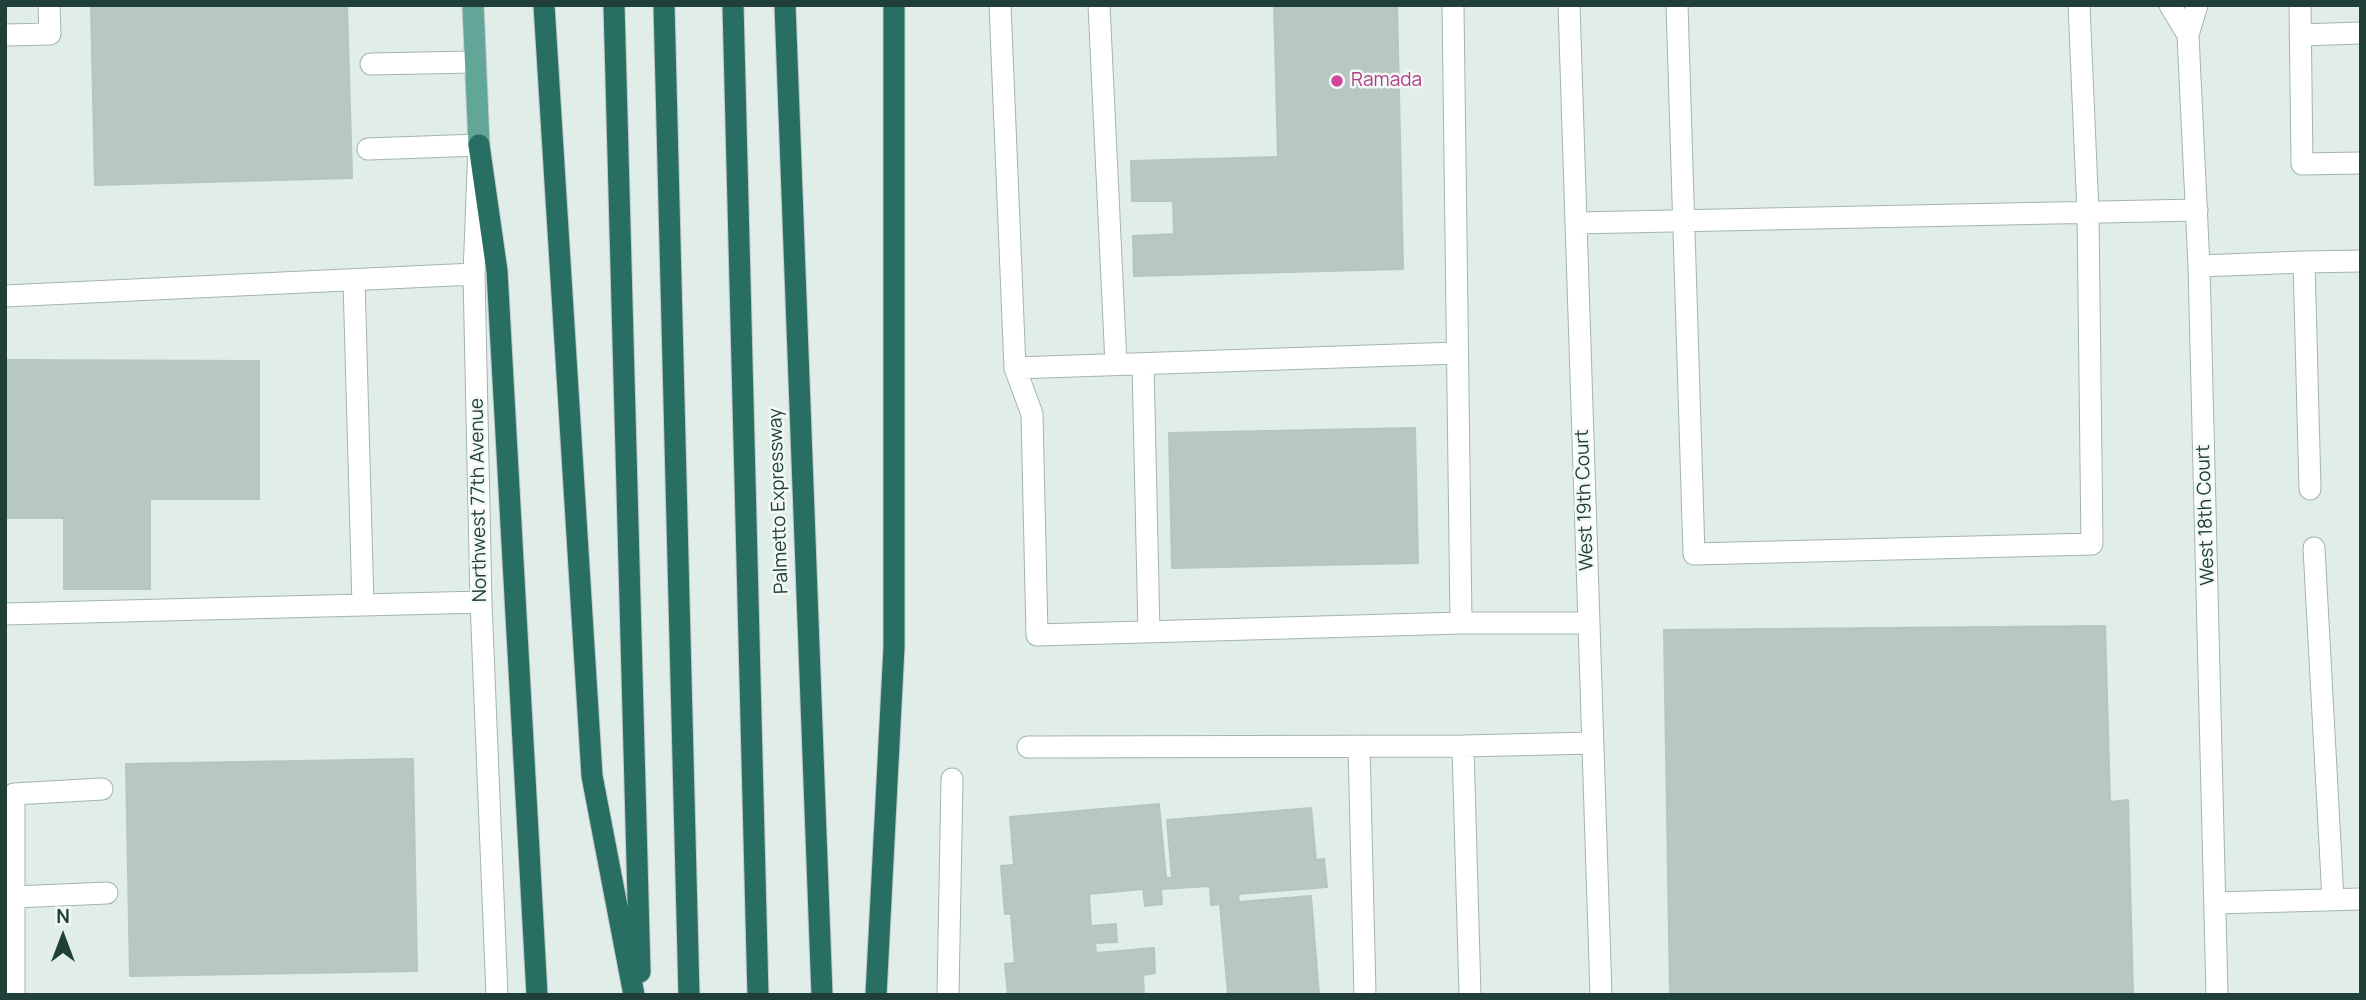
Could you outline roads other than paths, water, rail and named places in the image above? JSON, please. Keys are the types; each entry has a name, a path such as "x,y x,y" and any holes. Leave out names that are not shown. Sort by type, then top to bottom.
{"highway":[{"path":"544,5 592,776 634,995"},
{"path":"614,5 641,995"},
{"path":"664,5 689,995"},
{"path":"733,5 758,995"},
{"name":"Palmetto Expressway","path":"785,5 822,995"},
{"path":"876,995 894,647 894,5"},
{"path":"479,145 497,271 537,995"}],"main road":[{"name":"Northwest 77th Avenue","path":"473,5 479,145"}],"street":[{"path":"5,35 50,34 49,5"},
{"path":"1000,5 1015,368 1032,414 1037,635 1589,622"},
{"path":"1099,5 1116,364"},
{"path":"1453,5 1461,623"},
{"name":"West 19th Court","path":"1569,5 1601,995"},
{"path":"1677,5 1686,221 1694,554 2092,544 2088,213 2080,5"},
{"name":"West 18th Court","path":"2170,5 2188,35"},
{"name":"West 18th Court","path":"2197,5 2188,35 2199,265 2217,995"},
{"path":"2300,5 2302,164 2361,163"},
{"path":"2300,35 2361,33"},
{"path":"370,64 475,62"},
{"path":"368,149 479,145"},
{"name":"Northwest 77th Avenue","path":"479,145 474,274 481,602 497,995"},
{"path":"1576,223 2197,210"},
{"path":"2199,265 2361,261"},
{"path":"2304,262 2310,489"},
{"path":"5,296 474,274"},
{"path":"354,280 363,604"},
{"path":"1015,368 1457,353"},
{"path":"1143,364 1149,632"},
{"path":"2314,548 2333,899"},
{"path":"5,614 481,602"},
{"path":"1028,747 1593,743"},
{"path":"1359,746 1366,995"},
{"path":"1463,746 1470,995"},
{"path":"948,995 952,779"},
{"path":"14,995 14,794 102,789"},
{"path":"14,897 107,893"},
{"path":"2215,903 2361,899"}],"place":[{"name":"Ramada","path":"1337,81"}]}
